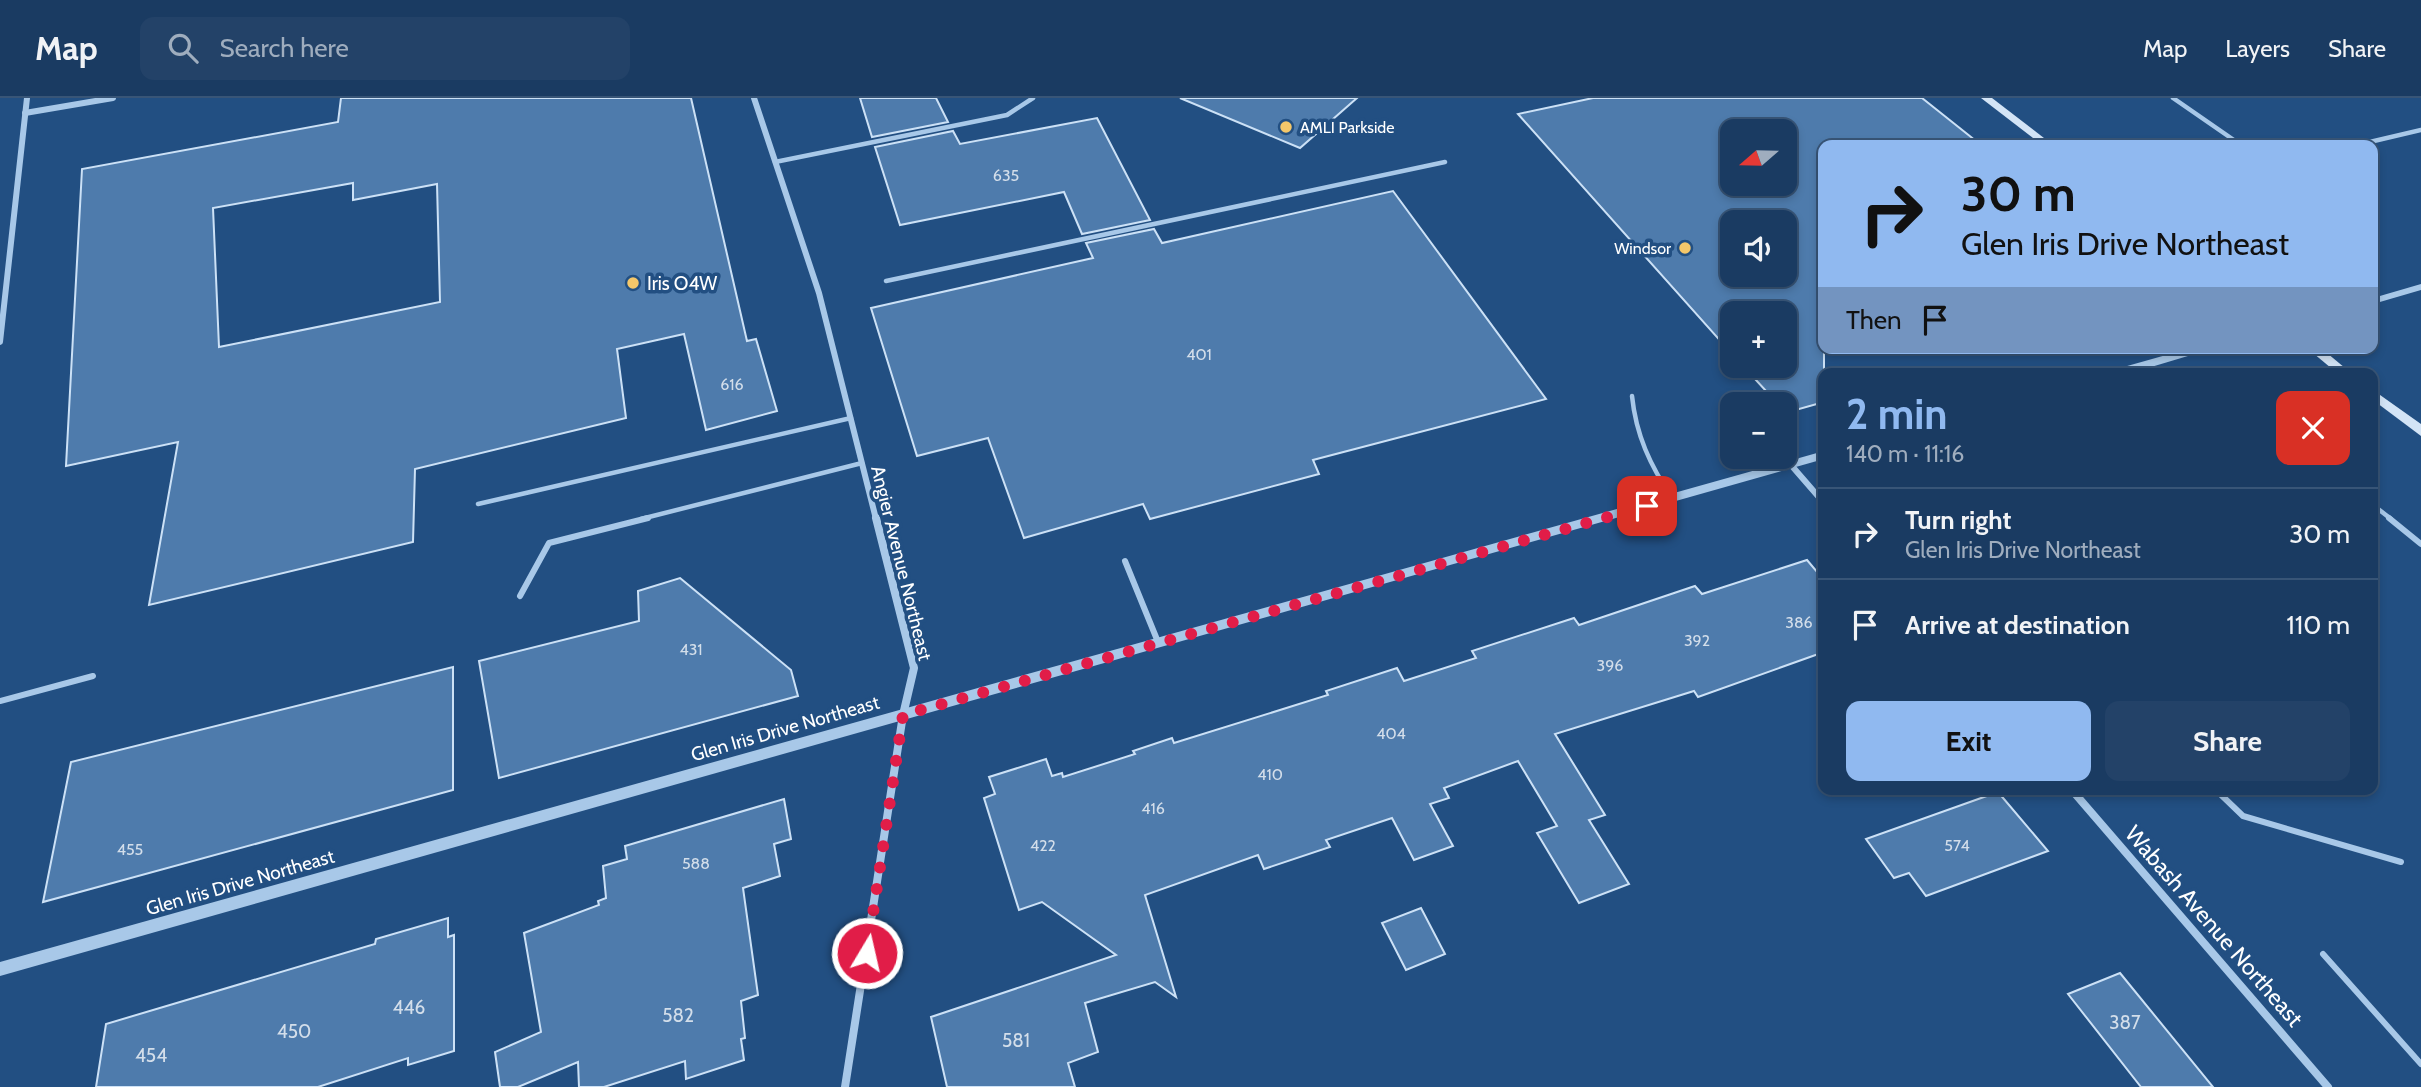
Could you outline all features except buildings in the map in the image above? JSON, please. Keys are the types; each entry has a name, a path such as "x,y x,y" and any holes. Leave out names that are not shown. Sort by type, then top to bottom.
{"main road":[{"path":"1986,98 2041,140"},
{"path":"2321,354 2339,368"},
{"path":"2378,398 2421,431"}],"street":[{"path":"0,342 2,295 27,98"},
{"path":"25,113 113,98"},
{"name":"Angier Avenue Northeast","path":"754,98 819,293 914,668 903,715 845,1087"},
{"path":"2378,299 2421,287"},
{"path":"2134,368 2183,354"},
{"name":"Glen Iris Drive Northeast","path":"1797,463 1818,457"},
{"name":"Glen Iris Drive Northeast","path":"0,970 1777,469"},
{"path":"1794,469 1818,496"},
{"name":"Wabash Avenue Northeast","path":"2076,795 2328,1087"}],"lane":[{"path":"775,162 1007,115 1033,98"},
{"path":"2173,98 2234,140"},
{"path":"2378,140 2421,130"},
{"path":"886,281 1446,162"},
{"path":"1632,396 1634,426 1652,468 1673,499"},
{"path":"478,504 851,418"},
{"path":"520,596 549,543 862,464"},
{"path":"2378,509 2421,544"},
{"path":"1125,561 1158,643"},
{"path":"0,701 93,676"},
{"path":"2221,795 2243,816 2401,862"},
{"path":"2323,954 2421,1065"}],"place":[{"name":"AMLI Parkside","path":"1286,127"},
{"name":"Windsor","path":"1685,248"},
{"name":"Iris O4W","path":"633,283"}],"route":[{"path":"867,953 903,715 1647,506"}]}
